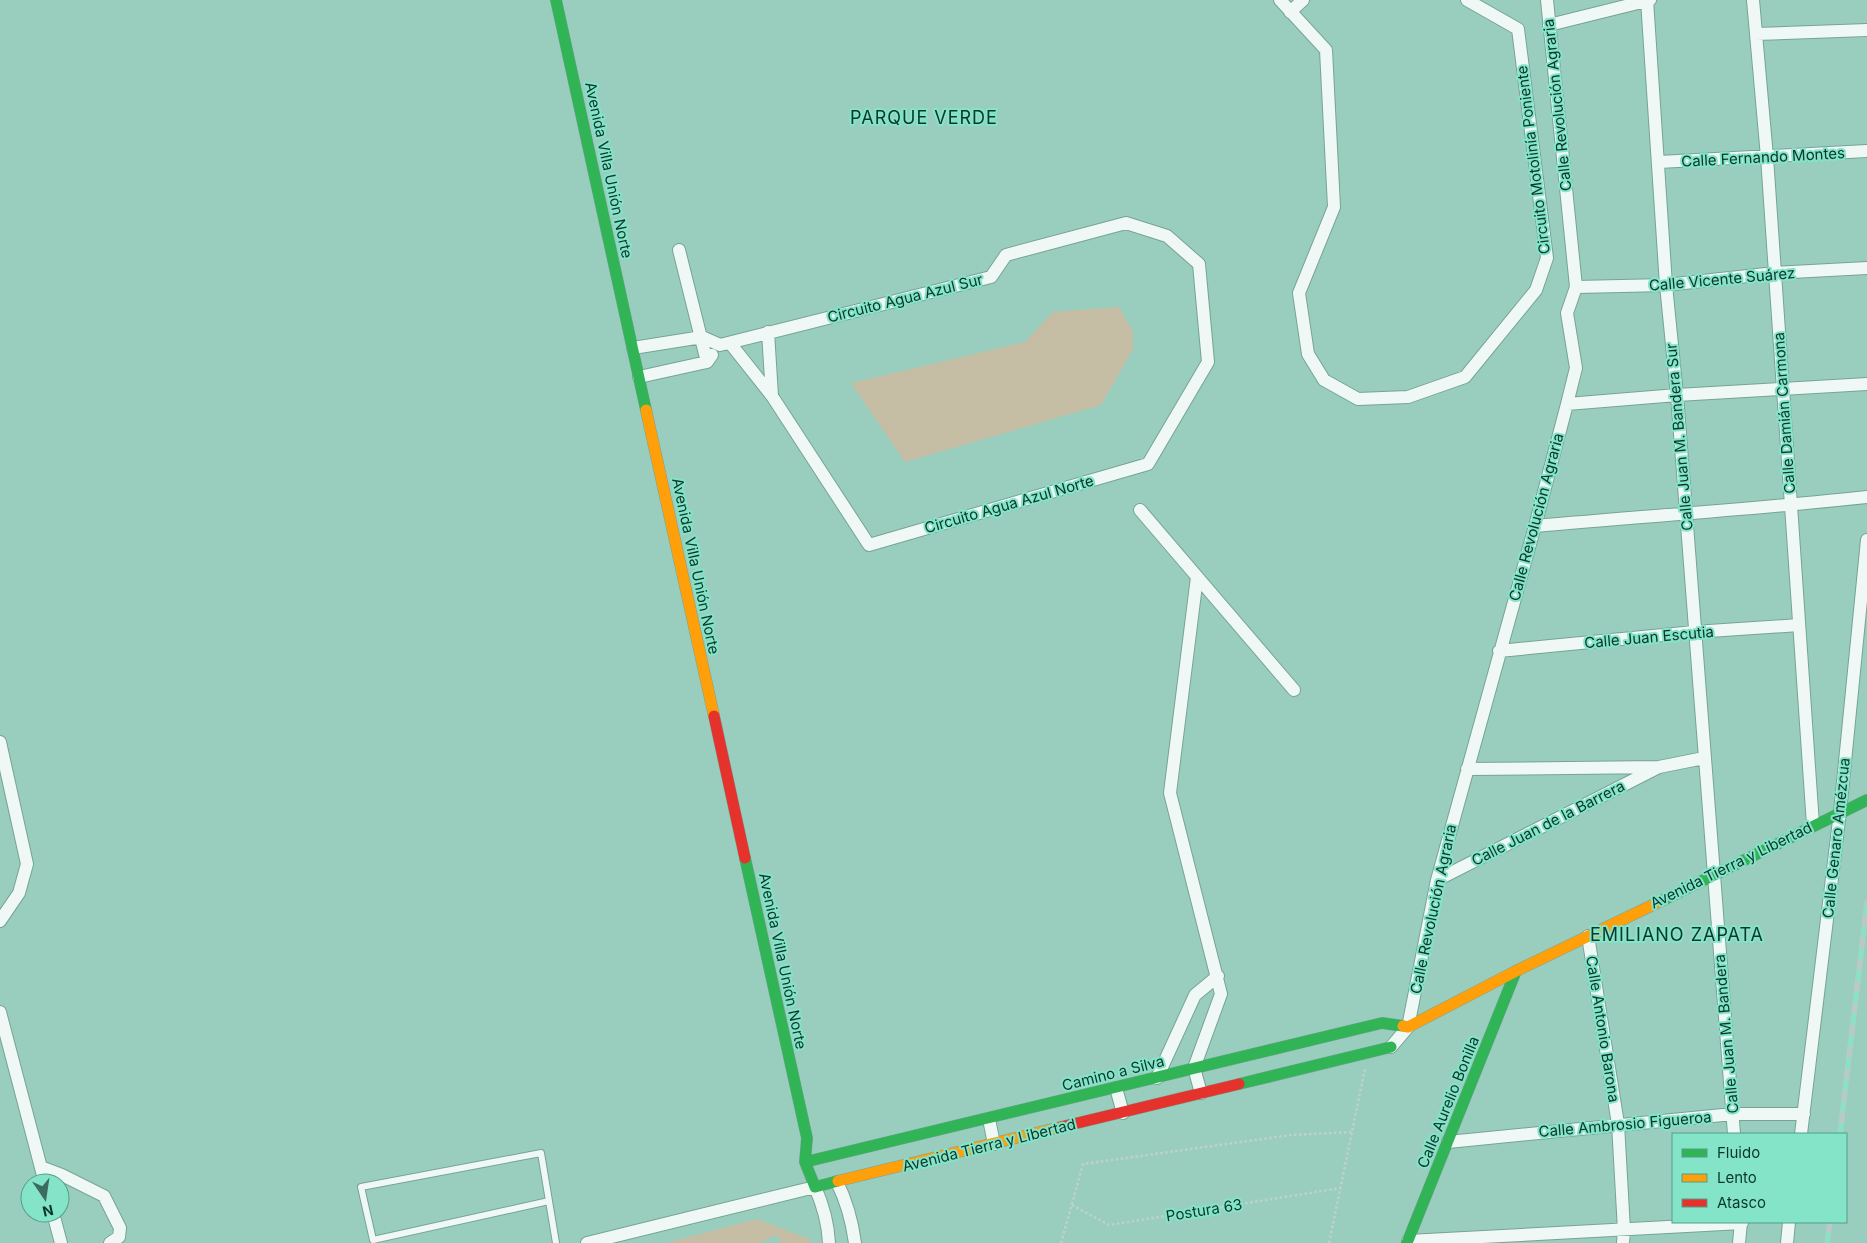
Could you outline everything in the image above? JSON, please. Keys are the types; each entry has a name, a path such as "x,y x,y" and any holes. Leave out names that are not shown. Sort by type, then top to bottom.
{"street":[{"name":"Avenida Villa Unión Norte","path":"556,0 807,1138 805,1162 815,1187"},
{"path":"1280,0 1290,12 1303,0"},
{"name":"Circuito Motolinía Poniente","path":"1290,12 1326,50 1334,207 1299,293 1308,354 1324,380 1358,399 1408,397 1465,377 1536,290 1547,258 1518,29 1468,0"},
{"name":"Calle Revolución Agraria","path":"1408,1027 1437,880 1535,526 1576,368 1568,313 1576,287 1547,0"},
{"path":"1549,24 1648,0"},
{"name":"Calle Juan M. Bandera Sur","path":"1648,0 1666,285 1677,395 1713,874"},
{"name":"Calle Damián Carmona","path":"1753,0 1767,157 1813,825"},
{"path":"1756,34 1867,30"},
{"name":"Calle Fernando Montes","path":"1659,162 1867,151"},
{"name":"Circuito Agua Azul Sur","path":"725,344 991,277 1006,255 1126,223 1167,236 1199,264 1208,362 1148,464"},
{"path":"678,250 707,362"},
{"name":"Calle Vicente Suárez","path":"1576,287 1666,285 1775,273 1867,268"},
{"path":"768,332 772,396"},
{"path":"633,348 702,337 725,344 772,396"},
{"path":"639,377 707,362 725,344"},
{"path":"1567,404 1782,388 1867,384"},
{"name":"Circuito Agua Azul Norte","path":"772,396 870,545 1148,464"},
{"path":"1535,526 1867,497"},
{"path":"1140,510 1294,690"},
{"name":"Calle Genaro Amézcua","path":"1801,1133 1840,812 1867,540"},
{"path":"1197,577 1170,793 1218,976 1221,994 1194,1068 1202,1093"},
{"name":"Calle Juan Escutia","path":"1499,651 1799,624"},
{"path":"0,742 27,864 19,893 0,920"},
{"name":"Calle Juan de la Barrera","path":"1467,769 1659,767 1704,758"},
{"name":"Calle Juan de la Barrera","path":"1437,880 1659,767"},
{"name":"Avenida Tierra y Libertad","path":"1408,1027 1516,971 1867,800"},
{"name":"Calle Juan M. Bandera","path":"1713,874 1734,1133"},
{"name":"Calle Antonio Barona","path":"1588,936 1618,1124 1624,1236"},
{"name":"Calle Aurelio Bonilla","path":"1408,1242 1516,971"},
{"path":"1157,1078 1195,996 1218,976"},
{"path":"0,1012 42,1173"},
{"name":"Camino a Silva","path":"831,1169 989,1119 1194,1068 1382,1023 1408,1027"},
{"path":"1391,1047 1408,1027"},
{"name":"Avenida Tierra y Libertad","path":"587,1243 815,1187 831,1169 994,1144 1391,1047"},
{"path":"1116,1088 1123,1113"},
{"name":"Calle Ambrosio Figueroa","path":"1448,1142 1733,1114 1804,1114"},
{"path":"989,1119 994,1144"},
{"path":"807,1138 831,1169 845,1198 855,1243"},
{"path":"805,1162 831,1169"},
{"path":"41,1167 62,1175 104,1196 120,1228 119,1237 110,1243"},
{"path":"815,1187 823,1205 829,1243"},
{"path":"56,1223 61,1243"},
{"path":"1408,1242 1624,1236 1734,1223"},
{"path":"1739,1243 1742,1223"},
{"path":"1787,1243 1789,1223"}],"lane":[{"path":"549,1201 373,1240 361,1187 541,1153 549,1201 556,1243"}],"path":[{"path":"1329,1243 1368,1053"},
{"path":"1061,1243 1083,1164 1291,1135 1352,1132"},
{"name":"Postura 63","path":"1072,1205 1109,1224 1341,1188"}],"shaded area":[{"path":"1119,307 1133,331 1133,349 1101,405 905,462 851,383 1025,342 1053,312"},
{"path":"757,1219 810,1239 811,1243 781,1243 777,1235 759,1243 666,1243"}],"railway":[{"path":"1840,1133 1867,902"},
{"path":"1827,1243 1830,1223"}],"traffic: fast":[{"path":"556,0 646,410"},
{"path":"1661,901 1867,800"},
{"path":"745,858 807,1138 805,1162 815,1187 838,1181"},
{"path":"1407,1243 1516,971"},
{"path":"805,1162 1382,1023 1403,1026"},
{"path":"1239,1084 1391,1047"}],"traffic: slow":[{"path":"646,410 714,716"},
{"path":"1403,1026 1408,1027 1516,971 1661,901"},
{"path":"838,1181 1061,1127"}],"traffic: jam":[{"path":"714,716 745,858"},
{"path":"1061,1127 1239,1084"}],"district":[{"name":"PARQUE VERDE","path":"924,117"},
{"name":"EMILIANO ZAPATA","path":"1677,934"}]}
